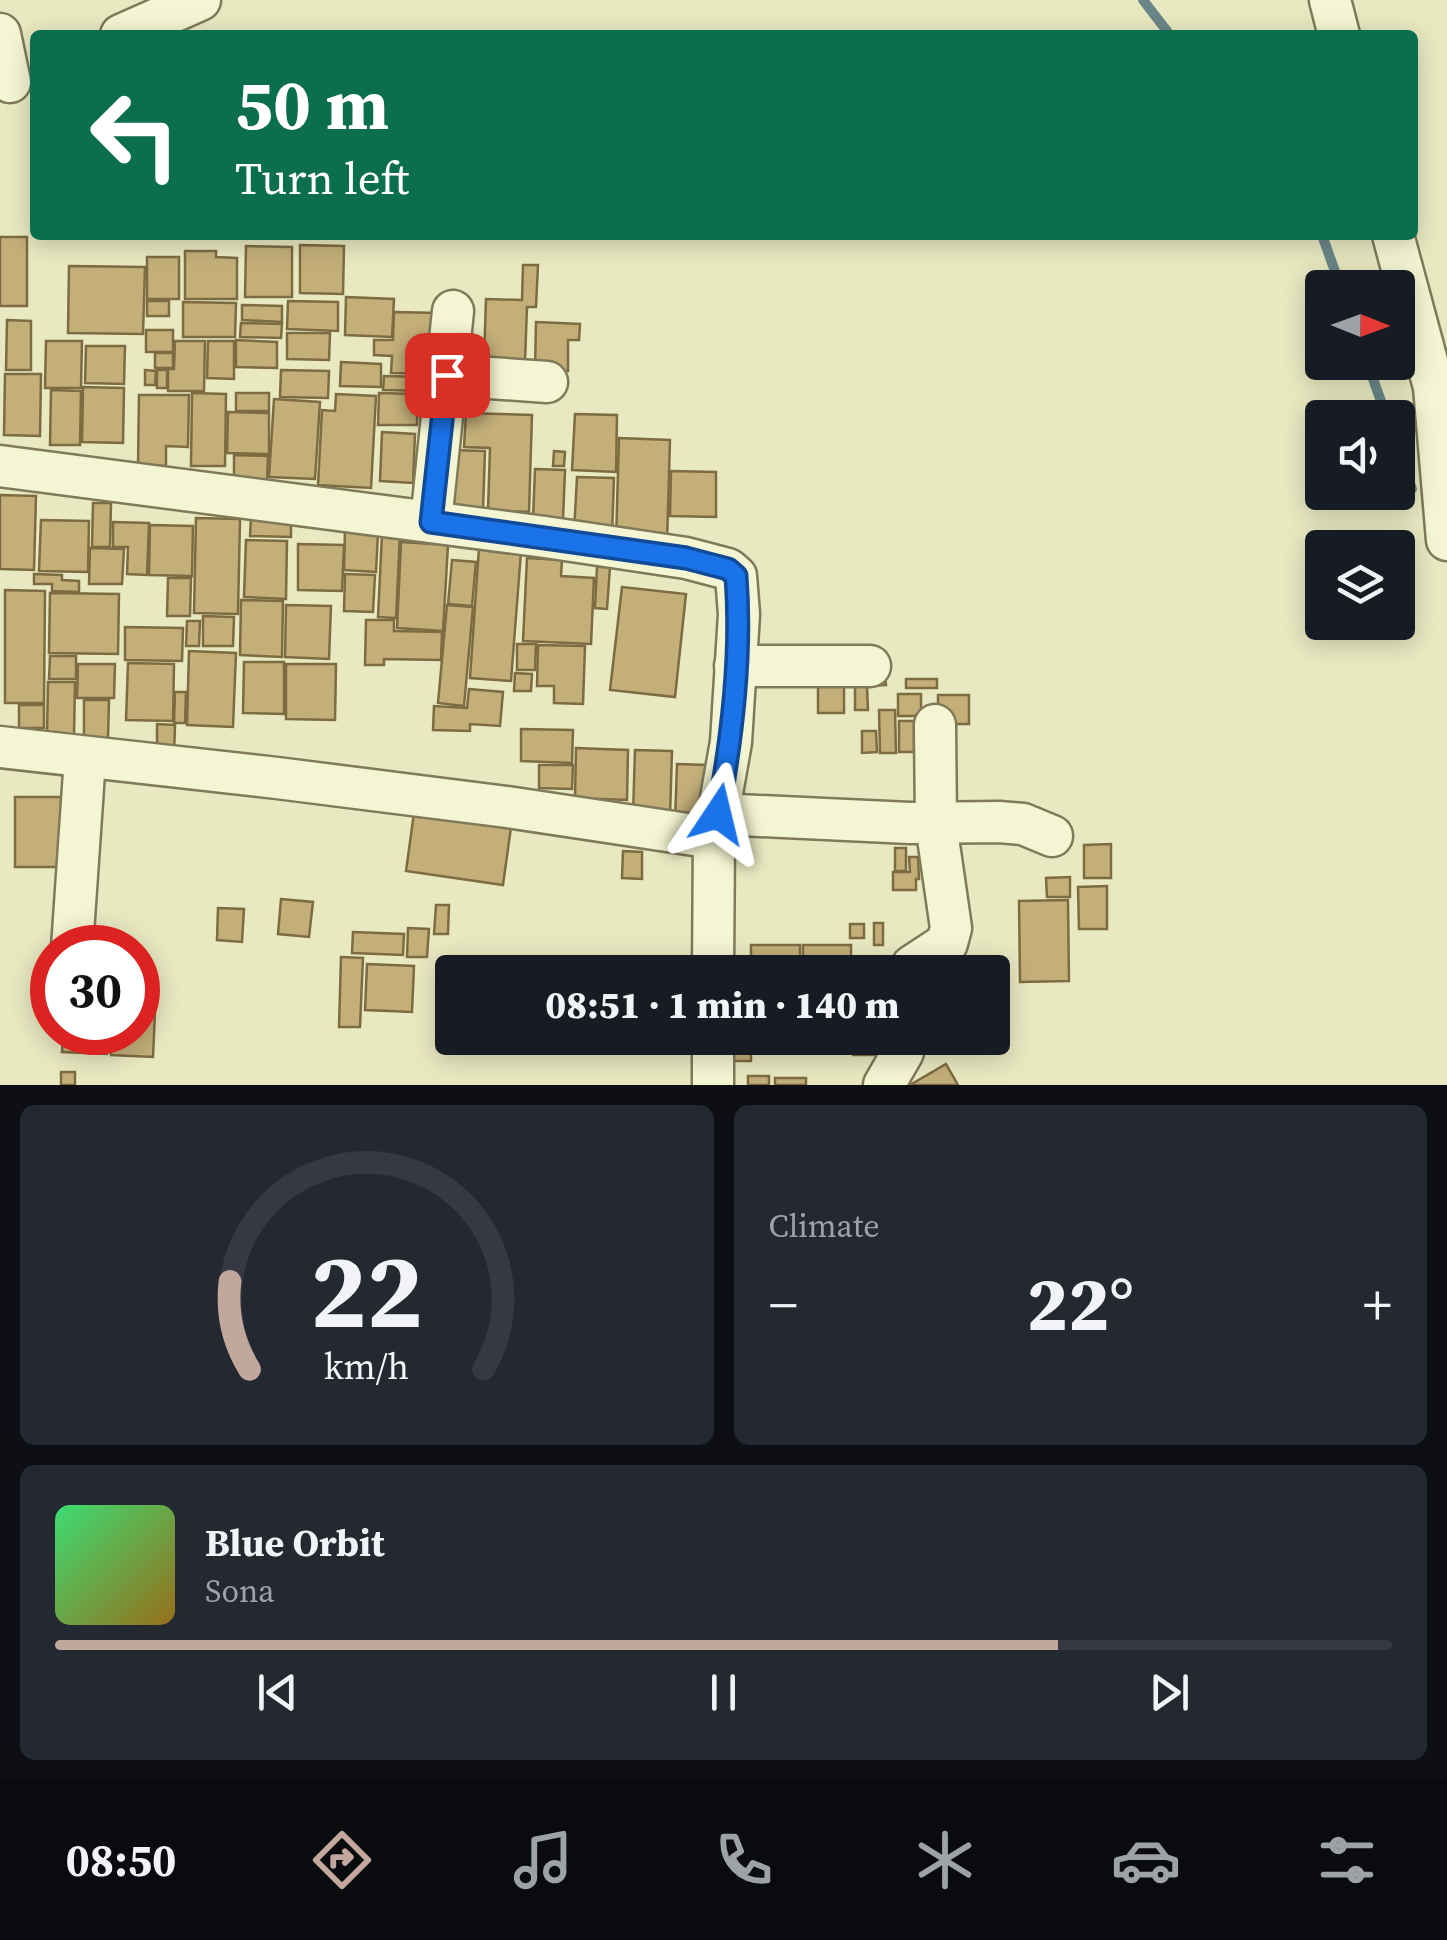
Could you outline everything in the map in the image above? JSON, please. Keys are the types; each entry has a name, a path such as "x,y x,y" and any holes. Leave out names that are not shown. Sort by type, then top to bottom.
{"street":[{"path":"142,18 200,0"},
{"path":"1330,0 1339,30"},
{"path":"0,34 15,78"},
{"path":"1394,240 1434,387 1447,540"},
{"path":"431,522 453,311"},
{"path":"447,375 547,382"},
{"path":"0,466 686,558 728,569 736,576 739,614 731,742 716,826 713,955"},
{"path":"735,666 870,666"},
{"path":"929,955 947,943 951,928 936,824 934,724"},
{"path":"0,748 716,826 1000,822 1024,824 1052,836"},
{"path":"74,925 85,758"},
{"path":"884,1085 901,1055"}],"building":[{"path":"0,237 27,237 27,306 0,306"},
{"path":"300,245 344,246 343,294 300,293"},
{"path":"246,246 292,247 292,297 245,297"},
{"path":"185,251 216,251 216,257 237,258 237,299 185,299"},
{"path":"147,257 179,257 179,299 147,299"},
{"path":"523,265 538,265 536,307 527,307 525,361 484,360 486,299 522,300"},
{"path":"69,266 145,267 143,334 68,333"},
{"path":"346,297 394,299 392,337 345,335"},
{"path":"147,301 169,301 169,316 147,316"},
{"path":"288,301 338,302 338,331 287,329"},
{"path":"183,302 236,303 235,337 183,337"},
{"path":"242,305 282,306 282,322 242,320"},
{"path":"394,312 440,313 438,374 391,373 392,356 374,355 374,340 393,340"},
{"path":"7,320 31,321 31,370 6,370"},
{"path":"536,322 580,324 579,340 568,340 568,371 535,370"},
{"path":"241,323 282,324 281,338 240,337"},
{"path":"146,330 173,330 173,352 146,352"},
{"path":"287,333 330,333 329,360 287,359"},
{"path":"236,340 277,342 277,368 236,367"},
{"path":"46,341 82,341 81,388 45,388"},
{"path":"175,341 205,341 204,391 168,391 168,369 174,369"},
{"path":"208,341 234,341 234,379 207,378"},
{"path":"86,346 125,346 124,384 85,383"},
{"path":"155,353 173,353 173,368 155,368"},
{"path":"341,362 381,364 381,387 340,386"},
{"path":"145,370 156,371 155,385 145,385"},
{"path":"157,370 167,370 167,388 157,388"},
{"path":"281,370 329,371 328,398 280,397"},
{"path":"5,374 41,374 40,436 4,435"},
{"path":"384,376 424,377 424,391 383,390"},
{"path":"83,387 124,388 123,443 82,442"},
{"path":"51,390 81,391 80,445 50,445"},
{"path":"192,393 226,394 225,466 191,466"},
{"path":"236,393 269,393 269,411 236,411"},
{"path":"379,393 418,394 417,425 378,425"},
{"path":"336,394 376,396 371,488 318,485 322,410 335,411"},
{"path":"139,395 189,395 188,447 166,446 166,466 138,465"},
{"path":"274,399 320,402 315,479 269,477"},
{"path":"228,412 269,413 269,454 227,453"},
{"path":"466,413 532,415 529,512 488,510 490,448 464,447"},
{"path":"575,414 617,415 616,472 572,470"},
{"path":"382,432 415,434 413,483 380,481"},
{"path":"619,438 670,440 667,542 616,541"},
{"path":"451,450 485,451 483,510 449,508"},
{"path":"554,451 565,452 564,466 553,466"},
{"path":"234,455 268,456 267,480 234,479"},
{"path":"535,469 565,470 563,520 533,519"},
{"path":"671,471 716,472 716,517 670,516"},
{"path":"577,477 614,478 612,534 574,532"},
{"path":"0,495 36,496 34,570 0,569"},
{"path":"93,503 111,503 110,547 92,547"},
{"path":"251,517 291,518 291,537 250,536"},
{"path":"196,518 240,519 238,614 194,613"},
{"path":"41,520 89,521 88,572 39,571"},
{"path":"113,522 149,523 147,575 127,574 128,547 113,547"},
{"path":"150,525 193,526 192,576 149,575"},
{"path":"345,530 378,532 376,572 344,570"},
{"path":"382,534 400,535 396,618 378,617"},
{"path":"246,540 287,541 286,599 244,597"},
{"path":"401,542 448,545 443,631 397,628"},
{"path":"298,544 344,545 342,591 298,590"},
{"path":"90,548 124,549 122,584 89,584"},
{"path":"479,548 521,552 511,681 470,678"},
{"path":"527,558 562,560 561,576 594,578 591,644 523,641"},
{"path":"452,560 476,562 472,606 448,604"},
{"path":"597,567 610,567 607,609 595,608"},
{"path":"34,574 62,575 62,580 79,581 79,592 52,591 52,584 34,584"},
{"path":"345,574 375,575 373,612 344,611"},
{"path":"168,578 191,578 190,616 167,616"},
{"path":"622,587 686,594 675,697 610,690"},
{"path":"5,590 45,591 44,703 5,703"},
{"path":"50,593 119,594 118,654 49,653"},
{"path":"241,600 283,601 282,657 240,655"},
{"path":"286,605 331,606 329,659 285,657"},
{"path":"447,605 473,607 464,706 438,703"},
{"path":"203,616 234,617 233,646 203,646"},
{"path":"366,620 394,620 394,631 442,632 441,660 384,659 384,665 365,665"},
{"path":"187,621 200,621 199,646 186,646"},
{"path":"125,627 183,628 182,661 125,660"},
{"path":"517,644 536,644 535,670 517,670"},
{"path":"538,645 585,646 583,704 554,703 554,686 537,686"},
{"path":"189,651 236,653 233,727 187,725"},
{"path":"50,656 76,656 76,679 49,679"},
{"path":"244,662 284,662 284,714 243,713"},
{"path":"128,663 174,664 173,721 126,720"},
{"path":"78,664 115,664 114,698 77,698"},
{"path":"286,664 336,664 335,720 286,719"},
{"path":"515,673 532,674 531,691 514,691"},
{"path":"818,674 885,676 886,685 867,686 868,710 855,710 855,685 844,686 844,713 818,713"},
{"path":"906,679 937,679 937,688 906,688"},
{"path":"48,682 75,682 74,736 47,735"},
{"path":"469,689 503,692 500,726 470,724 470,731 433,730 434,706 467,708"},
{"path":"175,692 186,692 185,723 174,723"},
{"path":"898,694 921,694 921,716 898,716"},
{"path":"938,695 969,695 969,724 938,724"},
{"path":"84,700 109,700 108,739 84,739"},
{"path":"19,705 44,705 44,728 19,728"},
{"path":"879,710 895,710 896,753 880,753"},
{"path":"899,721 914,721 914,752 899,752"},
{"path":"157,724 175,725 174,755 157,755"},
{"path":"521,729 573,730 572,763 521,761"},
{"path":"862,731 876,731 877,752 862,753"},
{"path":"576,748 628,750 627,800 575,798"},
{"path":"635,750 672,751 670,816 633,815"},
{"path":"677,764 707,765 705,823 675,822"},
{"path":"539,765 573,765 572,789 539,788"},
{"path":"15,797 71,797 70,867 15,867"},
{"path":"414,813 511,827 503,885 406,871"},
{"path":"1111,844 1111,878 1084,878 1084,845"},
{"path":"895,848 906,848 906,871 895,871"},
{"path":"623,851 642,852 642,879 622,878"},
{"path":"909,857 918,857 916,890 893,890 893,872 910,872"},
{"path":"1070,877 1070,897 1047,897 1046,878"},
{"path":"1107,886 1107,929 1079,929 1078,887"},
{"path":"281,899 313,902 309,937 278,934"},
{"path":"1068,900 1069,981 1020,982 1019,901"},
{"path":"436,905 449,905 448,934 434,934"},
{"path":"218,908 244,909 242,942 217,940"},
{"path":"874,923 883,923 883,945 874,945"},
{"path":"850,924 864,924 864,938 850,938"},
{"path":"408,928 429,929 427,957 407,957"},
{"path":"353,932 404,934 403,955 352,953"},
{"path":"751,945 800,945 800,955 751,955"},
{"path":"803,945 851,945 851,955 803,955"},
{"path":"341,957 363,958 360,1027 339,1027"},
{"path":"367,964 414,966 412,1012 365,1010"},
{"path":"728,1055 751,1055 751,1061 728,1061"},
{"path":"946,1064 958,1085 910,1085"},
{"path":"61,1072 75,1072 75,1085 61,1085"},
{"path":"748,1076 769,1076 769,1085 748,1085"},
{"path":"775,1078 806,1078 806,1085 775,1085"}],"waterway":[{"path":"1143,0 1166,30"},
{"path":"1324,240 1335,270"},
{"path":"1373,380 1381,400"}],"route":[{"path":"447,375 431,522 686,558 728,569 736,576 739,614 731,742 718,814"}]}
